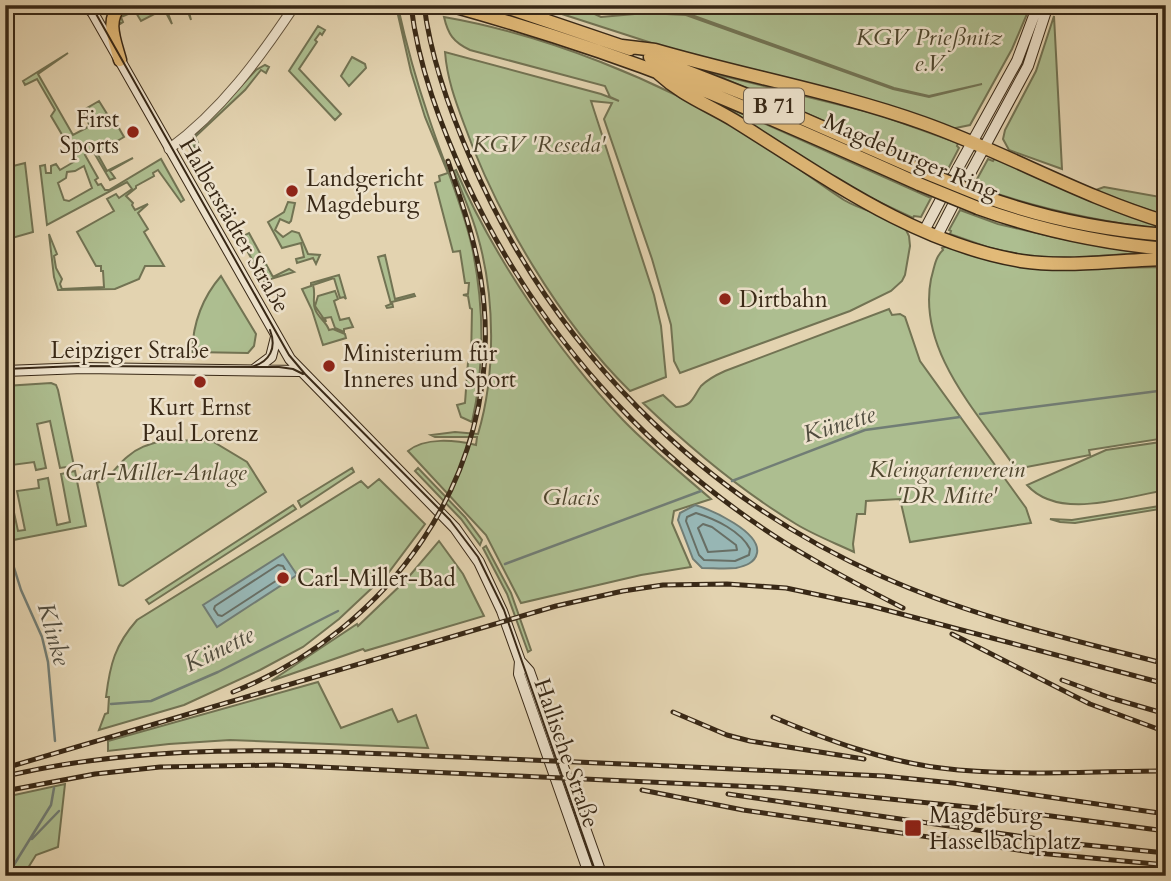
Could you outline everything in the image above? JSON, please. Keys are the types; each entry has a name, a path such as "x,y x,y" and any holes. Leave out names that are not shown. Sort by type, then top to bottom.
{"highway":[{"path":"90,7 110,5"},
{"path":"120,60 112,23 113,15 121,5"},
{"name":"Magdeburger Ring","path":"449,5 659,73 1063,233 1166,249"},
{"name":"Magdeburger Ring","path":"501,6 622,46 718,83 922,178"},
{"path":"622,46 655,50 866,104 972,142 1116,205 1166,222"},
{"path":"659,73 676,90 735,121 848,194 930,233 992,254 1027,261 1065,263 1166,259"},
{"name":"Magdeburger Ring","path":"980,202 1119,231 1166,235"}],"main road":[{"path":"953,177 1017,61 1038,5"},
{"path":"965,183 1028,66 1048,5"},
{"name":"Halberstädter Straße","path":"90,7 276,336 299,371 468,545 493,589 520,662"},
{"path":"930,233 941,199"},
{"path":"930,233 953,205"},
{"path":"255,369 271,357 276,336"},
{"name":"Leipziger Straße","path":"5,371 83,368 299,371"},
{"name":"Hallische Straße","path":"520,662 519,674 590,876"},
{"name":"Hallische Straße","path":"520,662 529,671 602,876"}],"street":[{"path":"169,149 195,127 242,79 263,54 295,5"}],"green space":[{"path":"194,5 188,8 191,20 186,7 166,8 172,24 164,9 141,21 135,11 121,17 123,22 120,24 117,17 123,9 130,6"},
{"name":"KGV Prießnitz e.V.","path":"534,5 575,5 601,17 646,13 686,15 893,89 929,97 982,84 929,96 894,88 686,13 684,5 1027,5 1023,13 1027,14 1012,49 970,125 951,129 698,58"},
{"path":"396,6 419,88 463,214 472,247 481,313 481,356 472,422 461,417 457,405 465,403 468,362 471,361 472,309 468,296 463,295 468,294 469,283 465,283 460,251 453,252 435,183 440,181 439,176 448,173 425,117 411,72"},
{"path":"1054,16 1062,169 1009,150 1003,139 1005,130 1036,71"},
{"name":"KGV 'Reseda'","path":"444,17 522,35 601,62 713,114 772,150 844,200 907,229 910,246 902,281 891,291 850,311 680,373 674,361 671,325 652,259 604,119 612,103 591,101 654,295 661,326 666,377 630,391 579,333 533,266 513,231 494,195 464,124 450,80 445,52 619,101 610,97 605,86 470,50 452,37"},
{"path":"318,26 325,30 315,40 317,42 299,69 341,114 335,120 289,71"},
{"path":"68,53 38,74 73,135 90,126 82,111 99,101 109,117 106,119 110,126 116,123 124,137 97,153 107,171 133,158 110,171 115,178 110,180 93,151 85,155 98,178 95,180 105,190 161,159 184,200 181,202 158,170 153,173 154,176 136,186 126,196 133,203 135,210 148,204 138,213 148,229 144,232 164,266 145,266 139,279 115,289 58,290 49,234 57,254 54,256 62,279 62,289 104,287 101,266 96,266 77,232 114,211 107,199 116,194 119,198 132,189 127,182 47,225 40,166 45,165 46,173 51,173 51,166 56,164 60,170 77,160 51,116 55,110 37,79 25,85 23,81","holes":["84,166 92,188 69,201 64,200 58,183 66,178 67,172"]},
{"path":"352,57 365,64 366,68 349,86 341,76"},
{"path":"265,65 269,67 266,73 261,70 245,90 195,137 198,142 194,146 197,150 193,152 188,142 256,70"},
{"path":"711,73 877,114 958,143 959,148 946,173"},
{"path":"725,106 931,198 921,217 913,218 860,193"},
{"path":"995,158 1166,227 1166,230 1075,215 986,190 977,185 976,181 988,159 993,161"},
{"path":"25,163 33,232 5,240 5,168"},
{"name":"Glacis","path":"456,170 508,269 551,334 633,430 711,499 674,511 672,523 691,567 641,575 521,603 486,535 408,451 431,442 450,441 476,445 477,437 431,435 455,432 478,434 484,411 491,335 488,285 478,237 454,171"},
{"path":"1104,187 1166,198 1166,216 1093,191"},
{"path":"288,202 295,203 291,221 289,223 280,219 275,230 283,237 292,231 299,233 308,254 320,255 316,264 313,258 297,263 296,259 304,257 301,243 282,248 268,222 284,212"},
{"path":"960,210 998,224 1140,253 1073,258 1028,256 990,248 950,234 949,230"},
{"path":"249,233 273,277 289,269 294,272 264,281 240,238"},
{"path":"948,246 1052,269 1166,267 1166,438 1089,450 1090,455 1016,469 954,380 933,331 929,306 931,279 942,248"},
{"path":"385,255 395,299 414,294 415,296 392,302 393,307 387,308 386,306 391,304 378,257"},
{"path":"339,275 346,299 340,298 334,278 313,285 316,312 329,330 345,334 346,338 323,345 302,289 311,286 311,283"},
{"path":"221,276 256,334 254,346 248,353 192,352 200,311"},
{"path":"335,291 338,299 334,301 340,320 349,318 353,327 344,329 344,332 335,328 331,317 325,318 326,322 315,306 318,296"},
{"name":"Kleingartenverein 'DR Mitte'","path":"889,309 892,315 900,314 905,317 920,361 1026,508 1031,523 910,542 900,499 866,501 865,514 857,514 854,552 803,528 735,483 643,403 663,395 676,407 686,405 712,377"},
{"path":"56,385 58,390 74,466 60,468 50,421 37,424 46,468 36,470 34,462 12,465 5,433 5,386"},
{"name":"Carl-Miller-Anlage","path":"164,440 212,441 247,462 266,492 123,586 119,585 97,483 135,451"},
{"path":"1161,442 1166,490 1093,504 1074,504 1056,502 1040,496 1027,485 1106,450"},
{"path":"352,468 354,472 301,507 298,501"},
{"path":"418,468 465,517 482,540 480,545 461,519 415,471"},
{"path":"5,471 18,531 25,530 17,491 39,488 38,480 48,478 57,525 70,522 61,474 75,471 86,526 8,541 5,528"},
{"name":"Carl-Miller-Bad","path":"379,479 425,524 389,572 339,619 303,647 260,670 184,705 99,730 105,714 108,713 109,697 106,697 115,656 123,638 137,620 361,481 368,488"},
{"path":"293,505 296,509 149,604 146,600"},
{"path":"1166,505 1166,508 1075,523 1050,519 1072,520"},
{"path":"439,541 463,574 484,616 365,651 363,649 271,681 357,624 358,626 406,580"},
{"path":"486,546 511,593 531,650 528,652 507,594 483,548"},
{"path":"318,682 341,728 392,709 398,722 416,715 428,748 230,740 108,751 108,741"},
{"path":"65,784 58,847 36,855 23,876 5,876 5,797"}],"water":[{"path":"695,505 734,523 751,537 757,553 752,562 736,568 702,568 693,559 678,520 680,513"},
{"path":"283,554 297,575 217,627 203,605"}],"waterway":[{"name":"Künette","path":"980,414 1166,390"},
{"name":"Künette","path":"732,481 865,430 960,417"},
{"name":"Künette","path":"505,564 701,491"},
{"name":"Klinke","path":"5,539 21,590 42,637 48,662 55,741"},
{"name":"Künette","path":"111,704 151,701 218,672 338,611"},
{"name":"Klinke","path":"7,876 51,805 54,788"},
{"name":"Künette","path":"32,839 59,811"}],"tram line":[{"path":"91,5 289,355 450,520 478,557 504,610 597,876"},
{"path":"251,367 263,362 270,353 273,343 270,330"},
{"path":"5,369 77,366 279,367 303,374"}],"railway":[{"path":"411,5 419,50 432,95 466,181 494,236 561,339 600,386 642,430 736,509 787,544 903,608"},
{"path":"424,5 431,46 449,105 472,162 505,229 544,293 588,352 638,408 692,458 751,503 814,543 915,591 1058,636 1166,664"},
{"path":"233,692 289,665 341,629 385,587 423,539 453,486 473,429 484,368 484,305 475,250 448,161"},
{"path":"5,768 556,606 663,585 727,584 786,588 871,606 1166,684"},
{"path":"952,634 1090,704 1166,732"},
{"path":"1062,680 1166,714"},
{"path":"673,712 727,735 750,741 864,759"},
{"path":"773,717 856,748 919,765 968,771 1023,773 1160,771"},
{"path":"15,774 125,757 181,753 347,752 883,776 953,783 1166,814"},
{"path":"5,791 95,774 160,767 276,765 781,788 1028,813 1166,831"},
{"path":"642,790 743,810 1038,853 1166,865"},
{"path":"728,794 1066,843 1166,853"}],"place":[{"name":"First Sports","path":"133,132"},
{"name":"Landgericht Magdeburg","path":"292,191"},
{"name":"Dirtbahn","path":"725,299"},
{"name":"Ministerium für Inneres und Sport","path":"329,366"},
{"name":"Kurt Ernst Paul Lorenz","path":"200,382"},
{"name":"Carl-Miller-Bad","path":"283,578"},
{"name":"Magdeburg Hasselbachplatz","path":"913,828"}]}
